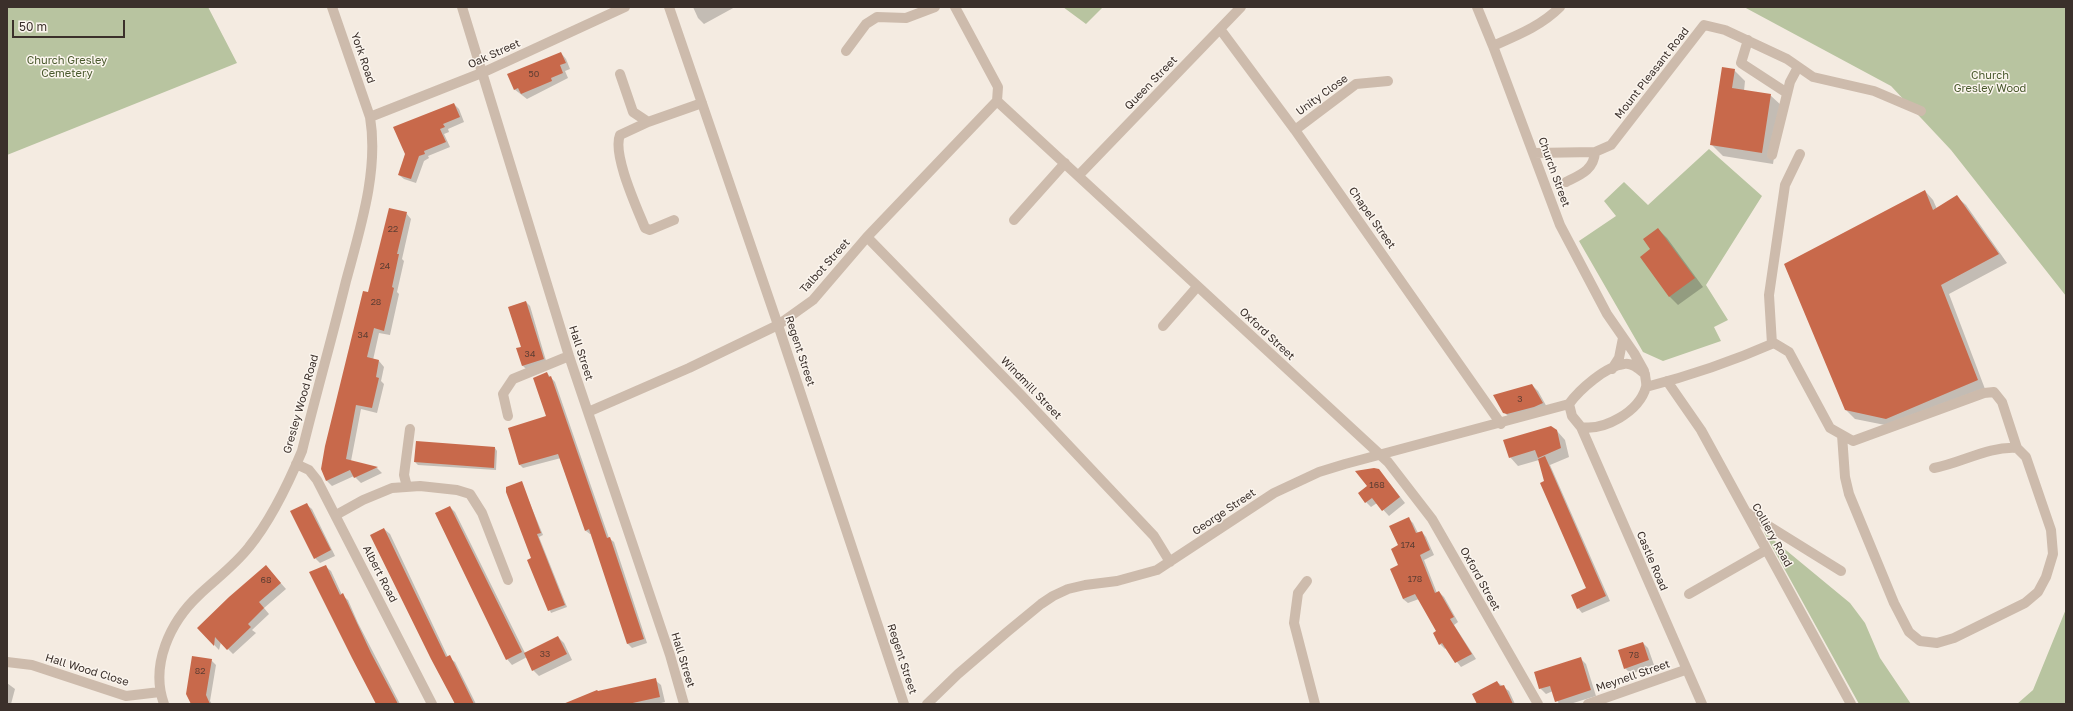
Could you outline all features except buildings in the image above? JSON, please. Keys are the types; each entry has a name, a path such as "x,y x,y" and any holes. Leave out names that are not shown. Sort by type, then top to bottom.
{"street":[{"name":"York Road","path":"332,7 370,117"},
{"name":"Hall Street","path":"462,7 484,72 569,356 670,656 684,704"},
{"name":"Oak Street","path":"370,117 484,72 625,7"},
{"name":"Regent Street","path":"669,7 778,325 904,704"},
{"path":"846,51 866,24 877,17 906,18 935,7"},
{"path":"955,7 998,87 996,101"},
{"name":"Queen Street","path":"1079,175 1241,7"},
{"name":"Church Street","path":"1477,7 1534,153 1560,225 1607,314 1645,374"},
{"path":"1493,46 1529,31 1548,19 1560,7"},
{"name":"Mount Pleasant Road","path":"1534,153 1595,152 1611,145 1704,25 1725,30 1748,40 1787,59 1813,77 1874,91 1921,111"},
{"name":"Chapel Street","path":"1220,29 1295,130 1501,424"},
{"path":"1748,40 1741,63 1787,93"},
{"path":"1772,155 1790,82 1798,67"},
{"path":"620,74 634,112 648,122"},
{"name":"Unity Close","path":"1295,130 1356,84 1388,81"},
{"name":"Oxford Street","path":"996,101 1079,175 1197,287 1380,455 1432,518 1538,704"},
{"name":"Talbot Street","path":"588,412 689,368 778,325 813,300 867,237 996,101"},
{"path":"674,220 650,230 645,228 620,160 617,144 620,135 648,122 702,103"},
{"name":"Gresley Wood Road","path":"164,704 160,692 159,666 163,650 179,618 198,595 233,564 250,546 280,497 302,451 364,210 371,162 372,131 370,117"},
{"path":"1566,182 1586,172 1595,161 1595,152"},
{"path":"1772,344 1769,295 1785,185 1800,154"},
{"path":"1014,220 1065,163"},
{"name":"Windmill Street","path":"867,237 1022,395 1154,536 1170,562"},
{"path":"1163,326 1197,287"},
{"path":"1612,369 1619,358 1623,338"},
{"path":"1646,387 1668,381 1774,343 1789,352 1830,428 1854,441 1984,393 1994,392 2002,402 2017,448 2026,457 2051,530 2053,554 2046,577 2038,592 2025,603 1954,638 1937,643 1920,641 1909,632 1894,604 1849,494 1844,477 1842,435"},
{"path":"508,416 503,394 513,380 569,356"},
{"path":"1569,404 1577,393 1612,369 1624,363 1637,366 1645,374 1646,387 1638,400 1626,414 1613,422 1592,429 1581,427"},
{"name":"Colliery Road","path":"1668,381 1700,430 1851,704"},
{"name":"George Street","path":"927,704 991,646 1041,604 1053,596 1068,589 1137,577 1157,570 1274,493 1318,472 1501,424 1569,404"},
{"name":"Castle Road","path":"1569,404 1572,416 1581,427 1685,670 1702,704"},
{"path":"406,487 404,475 410,430"},
{"path":"1934,468 2002,447 2017,448"},
{"name":"Albert Road","path":"296,464 309,470 317,480 432,704"},
{"path":"336,515 380,492 392,488 420,486 457,490 470,494 482,513 508,580"},
{"path":"1745,512 1841,571"},
{"path":"1689,594 1766,550"},
{"path":"1307,580 1298,593 1294,624 1315,704"},
{"name":"Hall Wood Close","path":"7,662 32,665 125,700 160,692"},
{"name":"Meynell Street","path":"1588,704 1685,670"}],"green space":[{"name":"Church Gresley Cemetery","path":"7,7 208,7 237,63 7,155"},
{"path":"1063,7 1103,7 1086,24"},
{"name":"Church Gresley Wood","path":"1744,7 2066,7 2066,296 1951,150 1891,86"},
{"path":"1709,149 1762,196 1706,285 1728,320 1714,327 1721,341 1663,361 1643,352 1579,241 1616,216 1604,201 1624,182 1648,205"},
{"path":"1764,532 1850,603 1865,623 1880,658 1911,704 1859,704"},
{"path":"2066,609 2066,704 2017,704 2033,690"}]}
